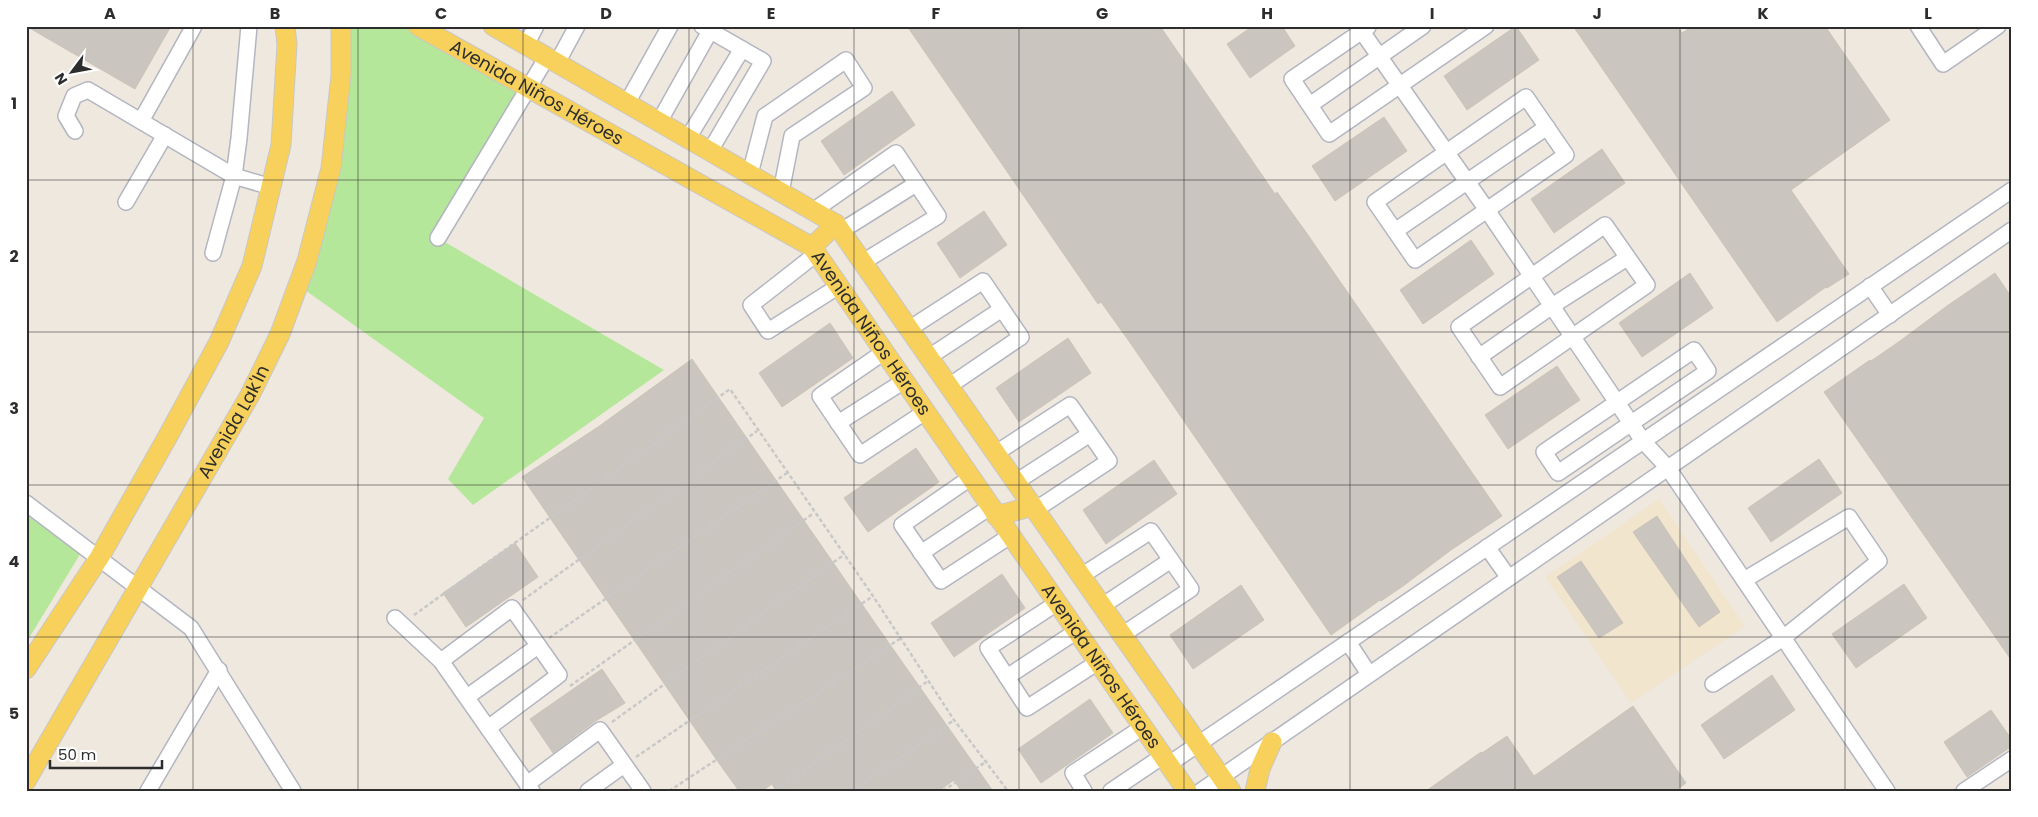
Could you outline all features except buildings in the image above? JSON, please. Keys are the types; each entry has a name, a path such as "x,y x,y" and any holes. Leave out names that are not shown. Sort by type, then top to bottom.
{"main road":[{"path":"26,669 99,558 219,342 252,266 281,145 287,44 285,26"},
{"name":"Avenida Niños Héroes","path":"418,26 814,251 1187,789"},
{"name":"Avenida Niños Héroes","path":"495,27 781,192 839,228 1226,784"},
{"name":"Avenida Lak'In","path":"26,781 250,395 280,334 307,261 331,168 341,75 342,28"},
{"path":"814,251 839,228"},
{"path":"993,511 1034,508"},
{"path":"1255,791 1260,769 1272,742"}],"street":[{"path":"141,121 194,26"},
{"path":"213,252 234,176 249,26"},
{"path":"526,45 536,26"},
{"path":"438,238 528,87 552,60 577,26"},
{"path":"627,103 670,26"},
{"path":"1310,105 1423,26"},
{"path":"1486,26 1400,85 1329,134 1292,79 1363,28 1379,56 1400,85 1447,152 1487,210 1643,441 1668,468 1887,791"},
{"path":"1918,26 1943,64 1998,26"},
{"path":"659,122 706,28 763,61 710,151"},
{"path":"688,138 742,49"},
{"path":"750,174 765,116 846,60 864,88 792,136 781,192"},
{"path":"75,131 66,116 74,96 88,90 234,176 271,187"},
{"path":"1526,98 1566,155 1415,260 1375,202 1447,152 1526,98"},
{"path":"1395,231 1547,127"},
{"path":"126,202 165,135"},
{"path":"813,211 896,153 938,216 863,262"},
{"path":"839,228 916,184"},
{"path":"1111,791 1198,744 2012,190"},
{"path":"1605,225 1627,258 1647,285 1500,387 1459,327 1605,225"},
{"path":"1187,789 1226,784 1272,742 2012,230"},
{"path":"814,251 751,306 768,331 839,286"},
{"path":"1479,357 1552,306 1627,258"},
{"path":"909,329 984,281 1021,337 949,386"},
{"path":"1870,286 1890,315"},
{"path":"929,357 1002,309"},
{"path":"1694,350 1708,371 1558,472 1544,452 1617,402 1694,350"},
{"path":"884,352 820,396 838,423 860,454 925,412"},
{"path":"838,423 904,381"},
{"path":"996,453 1070,404 1109,461 1034,508"},
{"path":"1016,482 1090,434"},
{"path":"970,478 902,525 941,581 1010,536"},
{"path":"26,502 191,628 289,784 277,791"},
{"path":"922,553 993,511"},
{"path":"1712,684 1783,638 1879,561 1849,516 1744,580"},
{"path":"1081,576 1151,531 1192,589 1122,635"},
{"path":"1487,547 1509,578"},
{"path":"1102,606 1171,560"},
{"path":"1057,603 988,648 1027,708 1098,662"},
{"path":"441,661 512,608 559,675 488,728"},
{"path":"398,621 441,661 530,787 600,730 643,791"},
{"path":"1007,677 1077,632"},
{"path":"1348,642 1369,674"},
{"path":"467,697 538,646"},
{"path":"148,791 219,670"},
{"path":"1084,791 1074,773 1143,727"},
{"path":"1964,791 2012,760"},
{"path":"588,791 624,765"}],"path":[{"path":"398,621 730,389 814,513 845,554 954,720 1008,791"},
{"path":"512,608 757,431"},
{"path":"538,646 787,472"},
{"path":"567,688 814,513"},
{"path":"600,730 845,554"},
{"path":"624,765 873,596"},
{"path":"669,791 901,638"},
{"path":"776,791 928,681"},
{"path":"853,791 954,720"},
{"path":"943,791 987,761"}],"shaded area":[{"path":"1659,499 1745,626 1631,703 1545,577"}],"green space":[{"path":"345,26 418,26 528,87 438,238 664,370 473,505 448,479 484,418 298,285 322,204"},
{"path":"26,511 82,551 26,643"}]}
